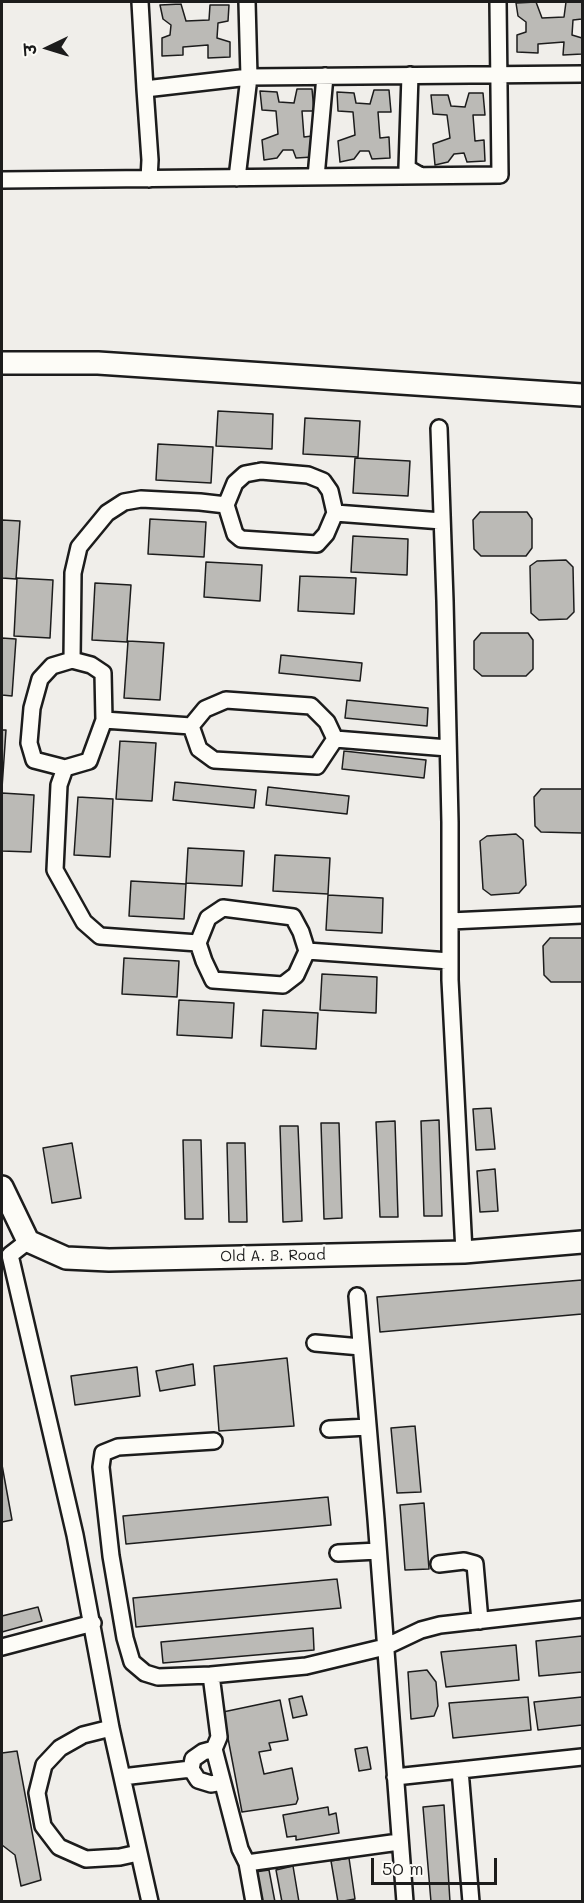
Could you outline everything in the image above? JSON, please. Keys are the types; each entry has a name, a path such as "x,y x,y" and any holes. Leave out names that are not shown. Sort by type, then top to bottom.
{"street":[{"path":"140,2 150,160 149,179"},
{"path":"237,178 249,77 247,2"},
{"path":"2,180 500,175 498,2"},
{"path":"146,89 249,77 582,74"},
{"path":"410,75 407,168 421,176"},
{"path":"316,177 325,76"},
{"path":"2,363 98,363 582,394"},
{"path":"439,428 448,748 450,961 464,1252"},
{"path":"261,471 308,475 323,481 330,491 335,513 326,534 317,544 241,539 235,534 226,505 235,483 244,474 261,471"},
{"path":"72,660 73,573 80,548 107,513 124,502 141,499 226,505"},
{"path":"335,513 442,520"},
{"path":"72,660 91,665 103,673 104,720 88,761 65,768 34,760 29,744 32,708 40,679 52,666 72,660"},
{"path":"191,726 205,709 226,700 311,706 327,722 335,739"},
{"path":"104,720 191,726"},
{"path":"191,726 199,749 214,760 317,766 335,739"},
{"path":"335,739 448,748"},
{"path":"65,768 59,785 56,870 84,922 100,936 198,943"},
{"path":"223,908 293,917 307,951 296,975 282,985 213,980 198,943 208,918 223,908"},
{"path":"450,921 582,915"},
{"path":"307,951 450,961"},
{"path":"2,1187 28,1241 6,1256 70,1513 93,1623 111,1728 150,1902"},
{"name":"Old A. B. Road","path":"28,1241 66,1258 109,1260 464,1252 582,1242"},
{"path":"357,1296 405,1902"},
{"path":"315,1343 361,1347"},
{"path":"329,1429 368,1427"},
{"path":"214,1441 118,1447 103,1453 101,1467 111,1556 125,1638 132,1662 144,1673 158,1677 211,1675 306,1666 385,1647 421,1630 440,1625 582,1609"},
{"path":"338,1554 378,1551"},
{"path":"439,1564 464,1561 475,1564 480,1621"},
{"path":"2,1647 93,1623"},
{"path":"211,1675 219,1737 214,1749 240,1849 247,1863 254,1902"},
{"path":"111,1728 83,1735 60,1748 44,1764 37,1793 43,1826 59,1848 86,1859 120,1857 138,1853"},
{"path":"190,1769 193,1760 203,1752 214,1749"},
{"path":"395,1778 582,1757"},
{"path":"122,1777 190,1769"},
{"path":"190,1769 198,1780 211,1784 222,1782"},
{"path":"460,1770 471,1902"},
{"path":"247,1863 399,1842"}],"building":[{"path":"536,2 542,18 564,17 566,2 582,2 582,19 573,20 572,35 582,38 582,54 563,55 564,42 538,44 538,53 517,52 517,35 526,32 526,22 518,16 516,3"},
{"path":"181,4 186,21 209,20 210,5 229,5 228,21 218,23 217,38 230,42 230,57 208,58 208,45 183,47 183,55 162,56 162,38 170,35 171,25 163,19 160,5"},
{"path":"297,89 312,89 314,111 302,111 304,137 312,136 313,157 296,158 293,150 283,150 277,158 264,160 262,140 278,134 276,111 262,110 260,91 277,92 279,102 294,103"},
{"path":"374,90 389,90 391,112 378,112 380,138 389,137 390,158 372,159 369,151 360,151 354,159 340,162 338,141 355,135 353,112 338,111 337,92 354,93 356,103 370,104"},
{"path":"469,93 483,93 485,115 473,115 475,141 484,140 485,161 467,162 464,153 454,154 448,162 435,165 433,144 450,138 447,115 433,114 431,95 448,95 451,106 465,107"},
{"path":"218,411 273,414 272,449 216,446"},
{"path":"305,418 360,421 358,457 303,454"},
{"path":"158,444 213,447 211,483 156,480"},
{"path":"355,458 410,461 408,496 353,493"},
{"path":"480,512 527,512 532,519 532,548 526,556 481,556 474,549 473,520"},
{"path":"150,519 206,522 204,557 148,554"},
{"path":"2,520 20,521 16,579 2,578"},
{"path":"353,536 408,539 407,575 351,572"},
{"path":"566,560 573,567 574,612 567,619 539,620 531,613 530,566 537,561"},
{"path":"206,562 262,565 260,601 204,597"},
{"path":"300,576 356,578 354,614 298,611"},
{"path":"17,578 53,580 50,638 14,636"},
{"path":"95,583 131,585 127,642 92,640"},
{"path":"481,633 528,633 533,640 533,669 526,676 482,676 474,669 474,641"},
{"path":"2,638 16,639 12,696 2,695"},
{"path":"128,641 164,643 160,700 124,698"},
{"path":"281,655 362,663 360,681 279,673"},
{"path":"347,700 428,708 427,726 345,718"},
{"path":"2,730 6,730 2,788"},
{"path":"120,741 156,743 152,801 116,799"},
{"path":"344,751 426,760 424,778 342,769"},
{"path":"175,782 256,790 254,808 173,800"},
{"path":"268,787 349,796 347,814 266,805"},
{"path":"541,789 582,789 582,833 541,832 535,826 534,797"},
{"path":"2,793 34,795 31,852 2,851"},
{"path":"78,797 113,799 110,857 74,855"},
{"path":"516,834 523,840 526,885 519,893 491,895 483,889 480,841 487,836"},
{"path":"188,848 244,851 242,886 186,883"},
{"path":"275,855 330,858 328,894 273,891"},
{"path":"131,881 186,884 184,919 129,916"},
{"path":"328,895 383,898 382,933 326,930"},
{"path":"550,938 582,938 582,982 551,982 544,975 543,946"},
{"path":"124,958 179,961 177,997 122,994"},
{"path":"322,974 377,977 376,1013 320,1010"},
{"path":"179,1000 234,1003 232,1038 177,1035"},
{"path":"263,1010 318,1013 316,1049 261,1046"},
{"path":"491,1108 495,1149 476,1150 473,1109"},
{"path":"439,1120 442,1216 424,1216 421,1121"},
{"path":"395,1121 398,1217 380,1217 376,1122"},
{"path":"321,1123 339,1123 342,1218 324,1219"},
{"path":"280,1126 298,1126 302,1221 283,1222"},
{"path":"183,1140 201,1140 203,1219 185,1219"},
{"path":"72,1143 81,1198 52,1203 43,1148"},
{"path":"227,1143 245,1143 247,1222 229,1222"},
{"path":"495,1169 498,1211 480,1212 477,1171"},
{"path":"582,1280 582,1314 380,1332 377,1297"},
{"path":"287,1358 294,1426 219,1431 214,1366"},
{"path":"193,1364 195,1385 160,1391 156,1371"},
{"path":"137,1367 140,1396 75,1405 71,1376"},
{"path":"415,1426 421,1492 397,1493 391,1428"},
{"path":"2,1465 12,1520 2,1522"},
{"path":"328,1497 331,1525 126,1544 123,1516"},
{"path":"424,1503 429,1569 405,1570 400,1505"},
{"path":"337,1579 341,1608 136,1627 133,1598"},
{"path":"38,1607 42,1621 2,1632 2,1616"},
{"path":"313,1628 314,1650 163,1663 161,1642"},
{"path":"582,1636 582,1672 539,1676 536,1641"},
{"path":"516,1645 519,1680 446,1687 441,1652"},
{"path":"427,1670 436,1682 438,1706 434,1716 411,1719 408,1672"},
{"path":"302,1696 307,1715 293,1718 289,1699"},
{"path":"528,1697 531,1730 453,1738 449,1703"},
{"path":"582,1697 582,1725 538,1730 534,1702"},
{"path":"280,1700 288,1740 269,1743 271,1750 259,1752 264,1774 292,1768 298,1799 296,1804 242,1812 223,1712"},
{"path":"367,1747 371,1769 359,1771 355,1749"},
{"path":"17,1751 41,1880 21,1886 15,1855 2,1845 2,1753"},
{"path":"444,1805 450,1902 431,1902 423,1807"},
{"path":"328,1807 329,1815 336,1813 339,1833 296,1840 296,1836 287,1837 283,1815"},
{"path":"349,1858 355,1899 338,1902 331,1861"},
{"path":"293,1866 299,1902 282,1902 276,1870"},
{"path":"269,1870 275,1902 260,1902 255,1872"}]}
